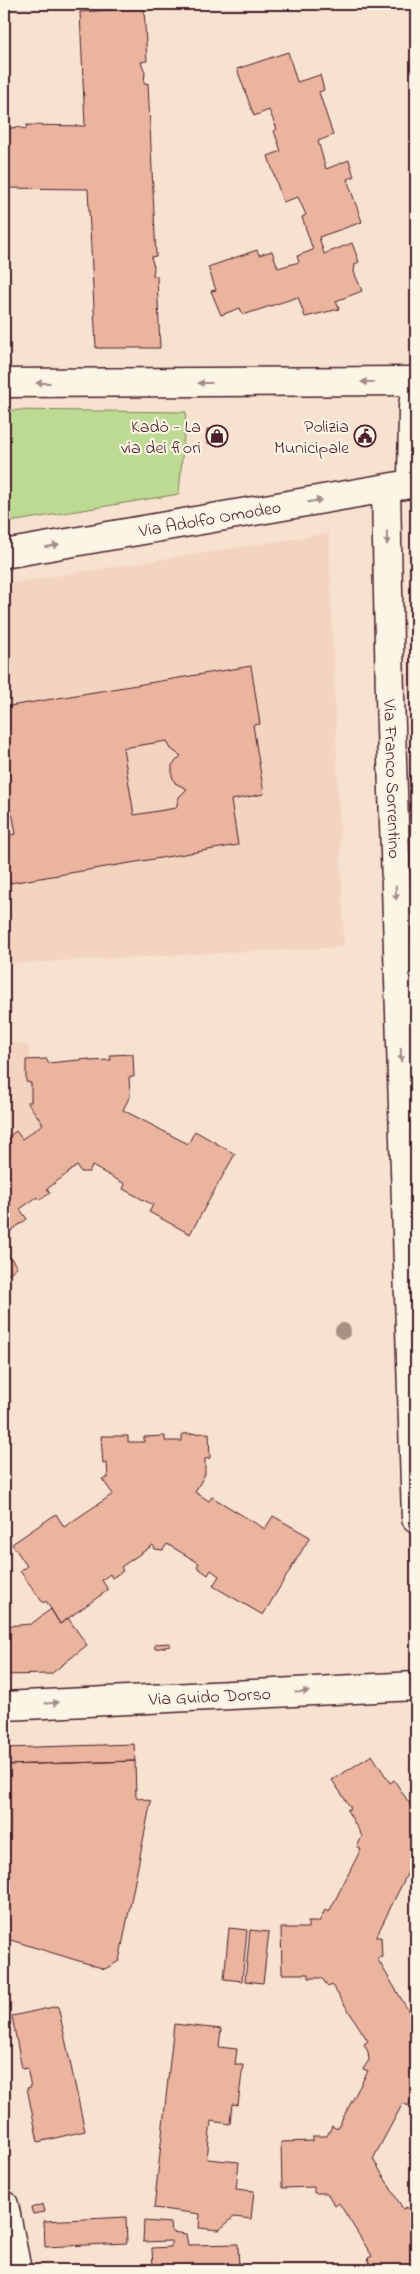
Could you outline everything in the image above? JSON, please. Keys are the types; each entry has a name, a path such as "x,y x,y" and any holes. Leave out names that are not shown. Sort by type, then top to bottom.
{"street":[{"path":"4,383 416,382 413,407 414,484"},
{"name":"Via Adolfo Omodeo","path":"4,554 414,484"},
{"name":"Via Franco Sorrentino","path":"386,489 390,706 416,1518"},
{"name":"Via Guido Dorso","path":"4,1706 416,1686"},
{"path":"4,2205 17,2270"}],"shaded area":[{"path":"329,533 344,947 4,964 4,584"},
{"path":"4,1041 29,1046 30,1060 26,1060 26,1082 31,1083 31,1102 28,1102 43,1124 22,1139 16,1131 4,1140"}],"green space":[{"path":"4,410 186,412 179,494 4,523"}],"building":[{"path":"144,8 147,61 141,62 145,72 144,84 148,83 156,256 151,257 154,267 153,276 157,276 160,348 96,348 88,189 4,188 4,124 6,124 6,129 17,127 26,129 27,125 85,126 80,12"},
{"path":"288,52 297,82 320,75 324,90 319,92 333,135 318,141 326,169 349,160 354,177 347,179 362,222 319,237 324,254 352,243 359,262 355,264 354,272 362,291 336,301 339,309 305,317 298,297 243,315 240,308 221,315 211,291 216,290 208,267 257,250 259,255 272,251 278,268 299,262 297,256 313,250 302,217 306,215 298,197 283,202 268,156 281,151 274,131 277,129 269,110 254,116 237,69"},
{"name":"Kadò - La via dei fiori","path":"207,429 227,429 226,444 207,443"},
{"name":"Polizia Municipale","path":"371,429 372,442 360,443 358,431"},
{"path":"251,666 260,724 253,725 264,794 231,800 238,845 4,884 4,836 16,834 13,817 5,799 8,787 4,766 4,707","holes":["167,741 171,749 181,756 172,765 172,776 175,783 187,789 179,797 176,808 134,815 123,748"]},
{"path":"133,1054 134,1077 129,1077 130,1096 123,1110 188,1144 195,1131 235,1154 190,1234 149,1212 153,1205 123,1189 125,1184 92,1166 89,1172 81,1172 77,1166 47,1189 50,1193 40,1200 37,1197 20,1209 27,1219 4,1236 4,1140 16,1131 22,1139 43,1124 27,1102 31,1102 31,1083 26,1082 26,1060 47,1059 48,1063 89,1059 89,1061 111,1060 110,1055"},
{"path":"4,1248 17,1267 4,1278"},
{"path":"209,1433 210,1458 205,1459 205,1474 195,1492 209,1501 212,1497 265,1529 273,1516 310,1537 263,1615 213,1586 219,1576 211,1570 208,1575 197,1567 199,1563 167,1544 163,1550 155,1549 153,1545 121,1567 123,1571 112,1578 110,1574 102,1580 108,1590 60,1624 46,1601 43,1603 20,1571 27,1566 12,1544 56,1514 64,1527 113,1494 102,1479 108,1478 107,1463 103,1464 101,1436 128,1436 128,1442 144,1442 144,1437 165,1436 165,1441 182,1441 182,1434"},
{"path":"51,1609 60,1624 68,1618 87,1645 51,1674 4,1675 4,1626 31,1624"},
{"path":"170,1643 170,1646 155,1649 155,1644"},
{"path":"134,1744 135,1761 4,1765 4,1748"},
{"path":"372,1755 390,1783 394,1780 411,1806 416,1806 416,1862 413,1862 376,1937 381,1937 382,1957 377,1958 412,2017 416,2011 416,2090 408,2106 403,2103 373,2159 403,2209 407,2207 416,2222 416,2270 372,2270 368,2258 372,2256 339,2203 335,2206 327,2193 314,2193 314,2187 282,2188 281,2142 313,2141 313,2136 327,2136 332,2126 337,2129 368,2071 363,2069 369,2060 364,2044 368,2041 332,1985 328,1987 322,1978 309,1978 309,1974 282,1974 281,1928 308,1928 308,1922 319,1922 325,1910 329,1912 361,1849 357,1847 362,1836 347,1810 351,1808 332,1780"},
{"path":"135,1761 136,1797 151,1801 119,1961 105,1969 4,1938 4,1765"},
{"path":"229,1928 247,1930 242,1981 224,1979"},
{"path":"250,1930 269,1932 263,1983 245,1981"},
{"path":"58,2006 85,2131 38,2142 27,2088 31,2087 27,2068 22,2069 12,2016"},
{"path":"174,2024 221,2029 219,2047 237,2049 235,2065 243,2065 238,2105 232,2104 230,2124 211,2121 207,2159 239,2162 236,2189 254,2191 251,2219 234,2217 219,2230 199,2228 200,2214 154,2208"},
{"path":"43,2204 45,2212 33,2214 31,2208"},
{"path":"126,2217 127,2243 45,2247 44,2221"},
{"path":"144,2221 171,2223 172,2232 186,2234 188,2245 238,2244 239,2270 153,2270 152,2248 171,2247 171,2241 143,2242"}],"place":[{"name":"Kadò - La via dei fiori","path":"217,436"},
{"name":"Polizia Municipale","path":"365,436"}]}
